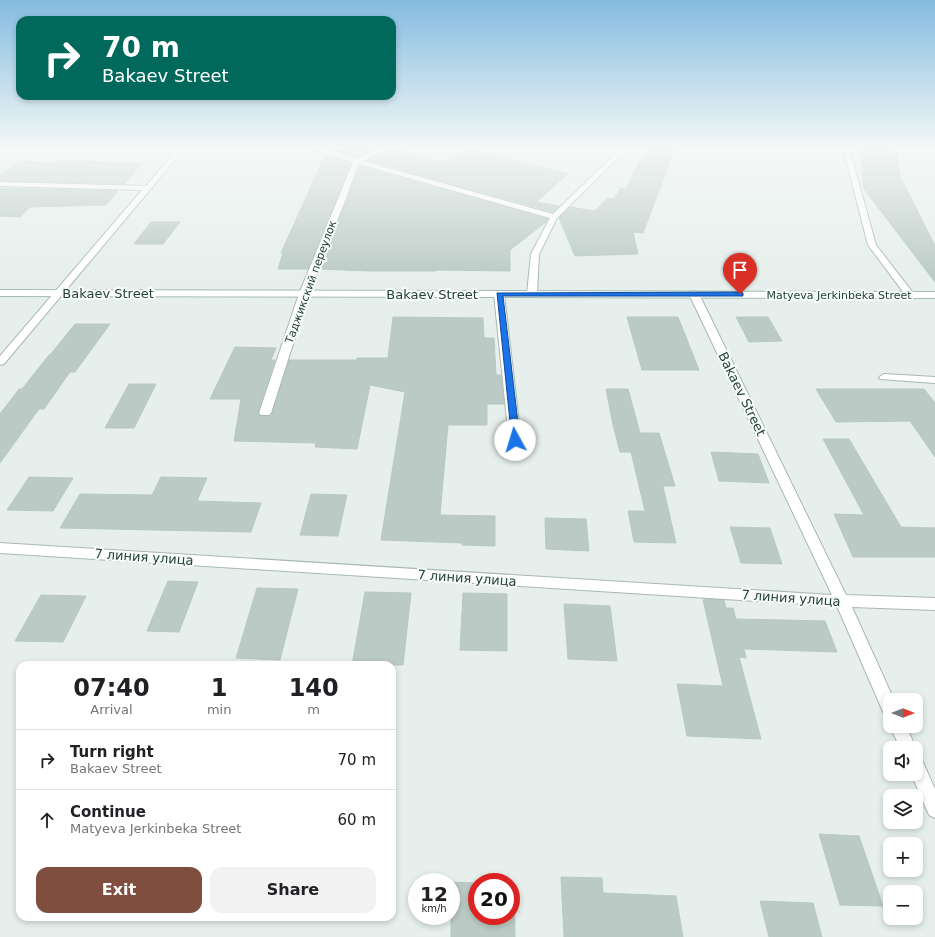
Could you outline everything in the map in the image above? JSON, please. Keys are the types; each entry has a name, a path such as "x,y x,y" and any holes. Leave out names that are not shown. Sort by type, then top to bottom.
{"street":[{"path":"0,362 145,192"},
{"name":"Таджикский переулок","path":"265,413 304,294 345,192"},
{"path":"465,192 554,217"},
{"path":"532,294 535,254 554,217 580,192"},
{"path":"858,192 872,245 910,295"},
{"name":"Bakaev Street","path":"0,293 694,294 842,602 883,693"},
{"path":"499,294 515,440"},
{"name":"Matyeva Jerkinbeka Street","path":"694,294 935,295"},
{"path":"884,377 935,380"},
{"name":"7 линия улица","path":"0,548 842,602 935,604"},
{"path":"923,781 935,809"}],"building":[{"path":"0,192 117,192 106,205 30,207 20,217 0,216"},
{"path":"309,192 339,192 308,269 278,269 283,253 281,253"},
{"path":"350,192 451,192 548,219 510,250 510,271 369,271 320,269"},
{"path":"479,192 548,192 536,202 559,206 553,212"},
{"path":"619,192 659,192 643,233 633,232 638,254 575,256 559,218 570,207 595,211 608,198 614,199"},
{"path":"866,192 908,192 935,246 935,282"},
{"path":"151,222 180,222 163,244 134,244"},
{"path":"393,317 483,318 484,338 494,338 496,375 501,375 504,404 487,404 487,425 448,425 440,515 495,516 495,546 462,545 462,543 381,540 405,392 370,385 357,449 315,447 316,443 234,441 241,399 210,399 235,347 276,348 271,360 275,360 258,413 261,416 270,416 289,360 357,360 357,358 388,358"},
{"path":"627,317 678,317 699,370 642,370"},
{"path":"736,317 768,317 782,341 749,342"},
{"path":"75,324 110,324 75,372 70,372 44,409 39,409 0,463 0,414 19,389 22,389"},
{"path":"129,384 156,384 134,428 105,428"},
{"path":"606,389 628,389 640,433 659,433 675,486 663,486 676,543 634,542 628,511 645,511 631,452 620,452"},
{"path":"816,389 924,389 935,403 935,457 910,421 836,422"},
{"path":"823,439 849,439 901,527 935,528 935,557 853,557 834,514 864,515"},
{"path":"711,452 758,454 769,483 719,481"},
{"path":"29,477 73,478 53,511 7,510"},
{"path":"161,477 207,478 197,501 261,503 251,532 60,528 80,494 152,495"},
{"path":"311,494 347,495 338,536 300,535"},
{"path":"545,518 586,519 589,551 546,549"},
{"path":"730,527 770,528 782,564 741,563"},
{"path":"168,581 198,582 179,632 147,631"},
{"path":"257,588 298,589 280,660 236,658"},
{"path":"365,592 411,593 403,665 396,665 396,661 353,661"},
{"path":"463,593 507,594 507,651 460,650"},
{"path":"41,595 86,596 63,642 15,641"},
{"path":"703,600 724,600 726,608 733,608 736,619 825,621 837,652 744,649 746,658 739,657 761,739 687,736 677,684 723,686"},
{"path":"564,604 610,606 617,661 568,659"},
{"path":"819,834 859,836 883,906 840,905"},
{"path":"561,877 602,878 603,893 676,896 683,937 564,937"},
{"path":"460,882 468,883 468,925 515,925 515,937 451,937 451,925 460,925"},
{"path":"760,901 813,903 822,937 769,937"}],"route":[{"path":"515,440 499,294 740,294"}]}
